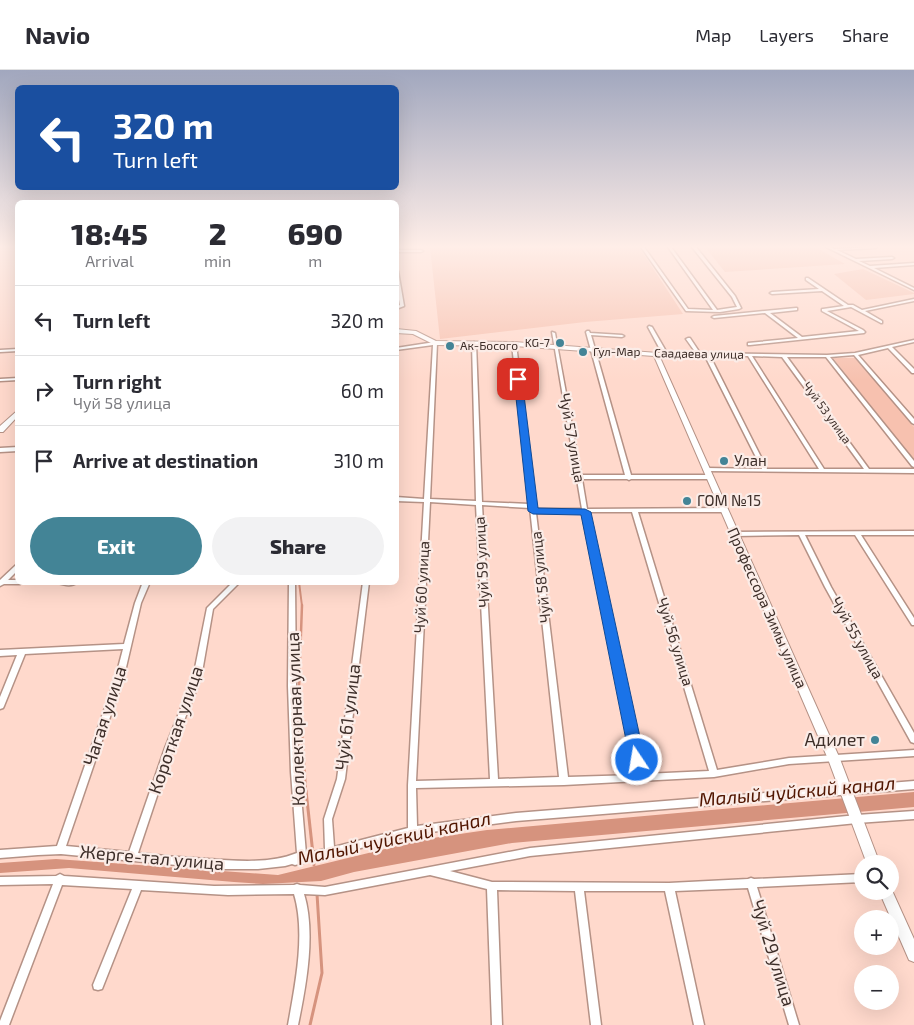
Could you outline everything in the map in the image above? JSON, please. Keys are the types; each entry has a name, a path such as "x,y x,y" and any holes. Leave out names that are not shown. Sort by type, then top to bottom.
{"street":[{"path":"674,292 687,310 715,310 739,307 730,292"},
{"path":"702,292 715,310"},
{"path":"772,293 797,292"},
{"path":"826,292 848,307"},
{"path":"399,297 402,306 399,307"},
{"name":"Саадаева улица","path":"750,344 863,332 823,310 852,306 861,311 914,300"},
{"path":"714,317 796,309"},
{"path":"861,311 881,322"},
{"path":"766,312 802,338"},
{"path":"650,327 665,354"},
{"name":"Саадаева улица","path":"399,331 414,332 435,343 474,342 699,355 827,356 855,354 914,341"},
{"name":"Чуй 57 улица","path":"553,333 585,512 641,778"},
{"path":"622,336 588,333 629,478"},
{"path":"688,339 699,355"},
{"name":"Чуй 59 улица","path":"474,342 479,502 494,782"},
{"path":"399,349 435,343"},
{"name":"Чуй 60 улица","path":"413,832 412,785 435,343"},
{"name":"Чуй 58 улица","path":"514,344 564,781"},
{"path":"890,347 914,372"},
{"path":"0,351 15,350"},
{"name":"Профессора Зимы улица","path":"656,354 834,759 871,855"},
{"path":"855,354 914,422"},
{"path":"707,355 765,470"},
{"path":"749,355 822,470"},
{"name":"Чуй 53 улица","path":"784,356 868,471"},
{"path":"827,356 914,464"},
{"path":"0,380 15,379"},
{"path":"0,430 3,423 15,414"},
{"path":"0,450 15,449"},
{"path":"579,477 629,478 765,470 914,471"},
{"path":"399,499 479,502 585,512 724,510"},
{"name":"Чуй 56 улица","path":"635,511 714,774"},
{"path":"735,534 913,534"},
{"path":"857,534 914,623"},
{"name":"Чуй 55 улица","path":"802,535 828,587 914,740"},
{"path":"1,583 15,569"},
{"path":"1,583 15,582"},
{"name":"Чагая улица","path":"60,850 120,676 138,603 146,585"},
{"name":"Короткая улица","path":"132,856 169,748 197,678 210,608 234,585"},
{"name":"Коллекторная улица","path":"292,585 298,858"},
{"name":"Чуй 61 улица","path":"330,851 328,819 340,779 366,585"},
{"path":"0,652 127,646"},
{"path":"0,706 22,652"},
{"path":"412,785 564,781 714,774 789,761 914,753"},
{"path":"330,851 413,832 516,817 914,785"},
{"path":"0,881 60,878 138,886 216,890 297,888 331,890 427,870 530,852 914,815"},
{"name":"Жерге-тал улица","path":"0,854 60,850 238,866 317,857 330,851"},
{"path":"427,870 492,886 669,887 854,878"},
{"path":"4,1025 60,878"},
{"name":"Чуй 29 улица","path":"751,882 794,1025"},
{"path":"98,985 138,886"},
{"path":"492,886 497,1025"},
{"path":"579,887 596,1025"},
{"path":"669,887 699,1025"},
{"path":"293,1025 302,981 304,946 301,901 297,888"},
{"path":"890,900 914,955"}],"shaded area":[{"path":"435,292 668,292 683,314 585,322 440,339"},
{"path":"856,292 914,293 914,294 866,300"},
{"path":"833,358 856,358 914,427 914,460"},
{"path":"914,792 914,807 512,843 354,872 321,881 263,884 69,868 0,873 0,863 56,859 278,875 426,839 487,830"}],"waterway":[{"path":"299,585 302,606"},
{"path":"302,606 299,688 306,792"},
{"name":"Малый чуйский канал","path":"306,791 313,854"},
{"name":"Малый чуйский канал","path":"313,859 314,865"},
{"path":"310,1025 322,973 317,894"}],"place":[{"name":"KG-7","path":"560,343"},
{"name":"Ак-Босого","path":"450,346"},
{"name":"Гул-Мар","path":"583,352"},
{"name":"Улан","path":"724,461"},
{"name":"ГОМ №15","path":"687,501"},
{"name":"Адилет","path":"875,740"}],"route":[{"path":"518,379 533,511 585,512 637,760"}]}
